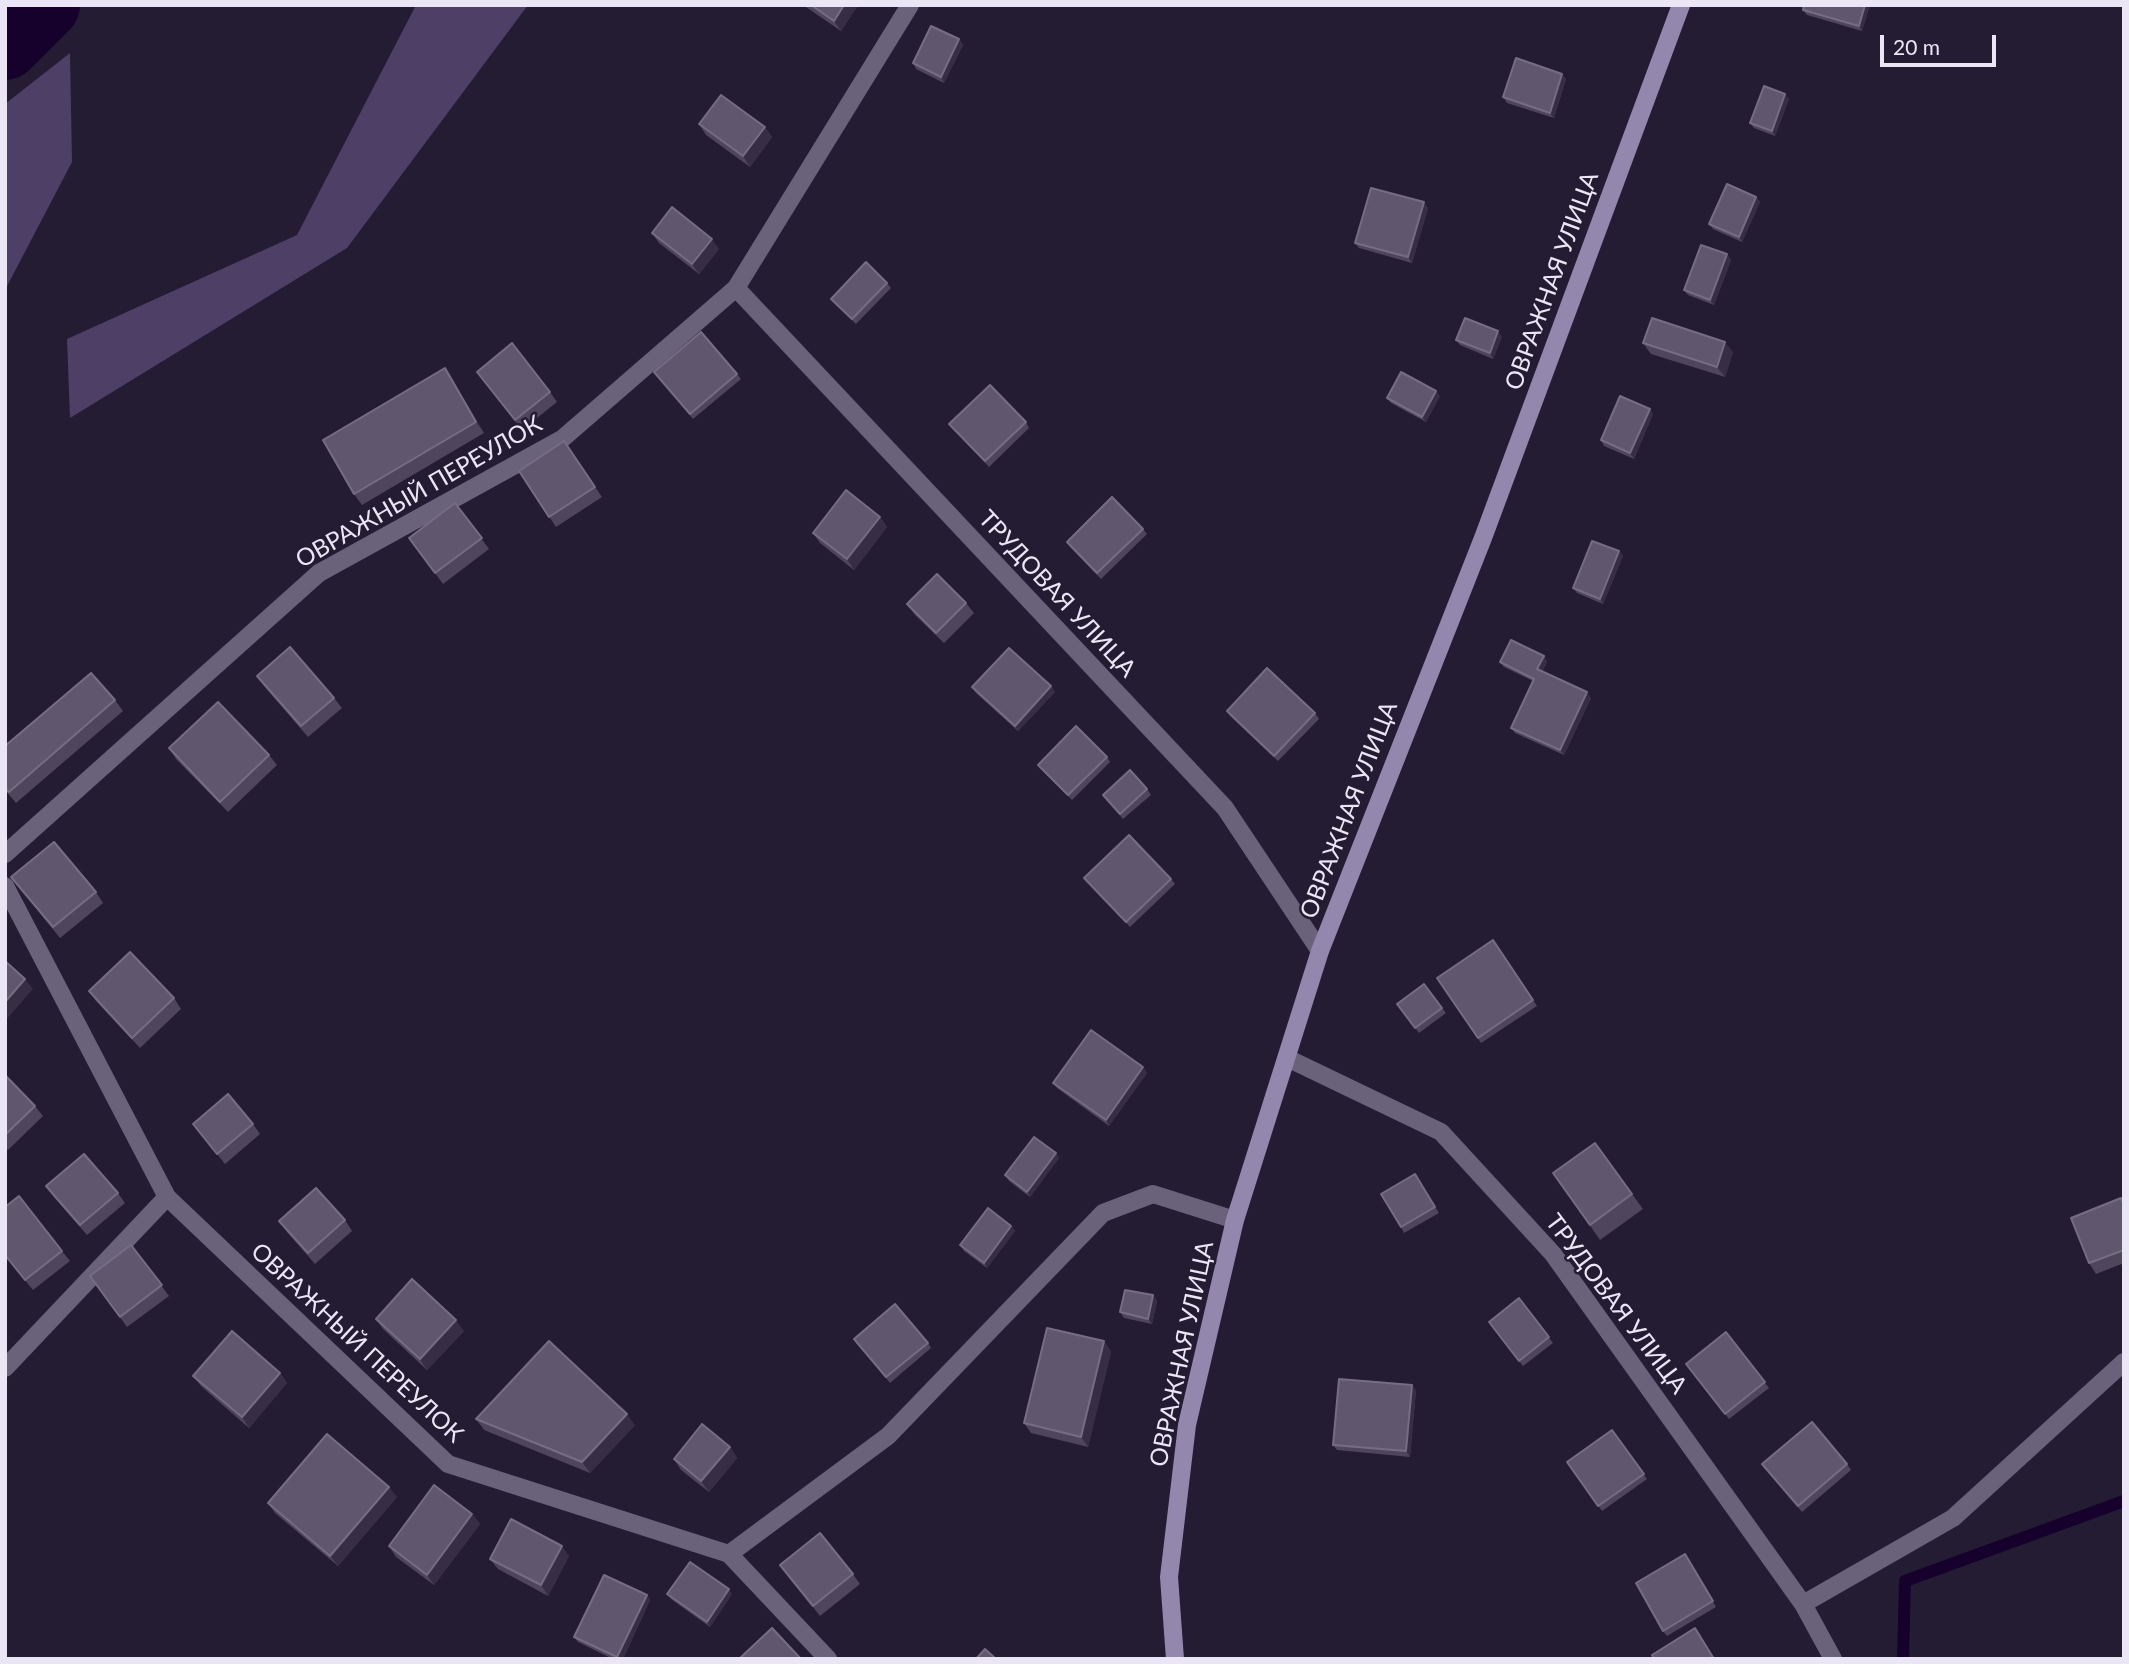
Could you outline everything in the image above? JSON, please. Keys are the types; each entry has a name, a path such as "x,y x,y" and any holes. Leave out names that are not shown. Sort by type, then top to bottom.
{"street":[{"name":"ОВРАЖНЫЙ ПЕРЕУЛОК","path":"5,854 319,573 562,439 736,288 910,5"},
{"name":"ОВРАЖНАЯ УЛИЦА","path":"1175,1659 1169,1577 1187,1425 1235,1220 1320,951 1483,538 1681,5"},
{"name":"ТРУДОВАЯ УЛИЦА","path":"736,288 1225,808 1320,951"},
{"name":"ОВРАЖНЫЙ ПЕРЕУЛОК","path":"5,886 167,1196 447,1464 729,1554 828,1659"},
{"name":"ТРУДОВАЯ УЛИЦА","path":"1287,1058 1441,1132 1553,1254 1803,1604 1833,1659"},
{"path":"729,1554 888,1436 1103,1213 1153,1195 1235,1220"},
{"path":"5,1368 167,1196"},
{"path":"1803,1604 1953,1518 2124,1362"}],"shaded area":[{"path":"416,5 528,5 347,248 70,418 67,339 297,235"},
{"path":"70,53 72,162 5,290 5,104"}],"building":[{"path":"811,5 844,5 834,21"},
{"path":"1804,5 1865,5 1859,26 1803,10"},
{"path":"931,26 959,39 941,77 913,63"},
{"path":"1516,58 1562,74 1550,113 1503,97"},
{"path":"1764,86 1785,94 1772,131 1750,123"},
{"path":"721,95 765,127 743,156 699,124"},
{"path":"1727,184 1756,197 1739,237 1709,224"},
{"path":"1371,188 1424,202 1408,257 1355,243"},
{"path":"672,207 712,239 692,264 652,233"},
{"path":"1701,245 1727,254 1710,300 1684,290"},
{"path":"866,262 887,283 852,319 831,299"},
{"path":"1465,318 1498,331 1490,353 1456,340"},
{"path":"1652,318 1725,342 1717,367 1643,343"},
{"path":"701,332 737,374 690,414 654,372"},
{"path":"512,343 550,392 515,420 477,372"},
{"path":"445,368 476,422 354,494 323,440"},
{"path":"1401,372 1436,391 1422,417 1387,398"},
{"path":"990,385 1026,422 985,461 949,424"},
{"path":"1620,396 1650,409 1630,453 1601,440"},
{"path":"564,441 595,487 549,517 519,471"},
{"path":"846,490 880,517 847,559 813,533"},
{"path":"1112,497 1143,529 1097,573 1067,542"},
{"path":"455,503 482,538 435,573 409,538"},
{"path":"1592,541 1619,551 1600,599 1573,588"},
{"path":"937,574 966,603 936,633 907,604"},
{"path":"1511,640 1544,656 1537,669 1587,692 1560,750 1511,728 1534,679 1500,662"},
{"path":"290,647 334,698 301,726 257,676"},
{"path":"1009,648 1051,686 1015,726 972,687"},
{"path":"1267,668 1315,713 1274,756 1227,711"},
{"path":"91,673 115,700 9,792 5,788 5,746"},
{"path":"218,702 269,755 220,802 169,748"},
{"path":"1076,726 1107,757 1068,795 1038,765"},
{"path":"1130,770 1147,789 1120,814 1103,795"},
{"path":"1129,835 1171,879 1126,922 1084,878"},
{"path":"54,842 96,892 53,927 11,877"},
{"path":"1493,940 1533,1000 1478,1038 1437,978"},
{"path":"130,952 174,998 132,1038 89,991"},
{"path":"5,961 25,979 5,1002"},
{"path":"1424,984 1442,1008 1415,1028 1397,1004"},
{"path":"1091,1030 1143,1067 1106,1120 1053,1083"},
{"path":"5,1075 35,1106 5,1135"},
{"path":"228,1094 253,1124 217,1154 193,1124"},
{"path":"1034,1137 1056,1153 1027,1192 1005,1175"},
{"path":"1595,1143 1632,1194 1590,1225 1553,1173"},
{"path":"84,1154 118,1193 80,1225 46,1186"},
{"path":"1415,1174 1435,1207 1401,1227 1381,1194"},
{"path":"316,1188 345,1220 308,1253 279,1221"},
{"path":"19,1196 62,1251 25,1280 5,1255 5,1207"},
{"path":"2121,1198 2124,1205 2124,1250 2089,1263 2071,1218"},
{"path":"988,1208 1011,1226 984,1263 960,1245"},
{"path":"131,1245 162,1285 120,1317 90,1276"},
{"path":"412,1279 456,1320 420,1359 376,1319"},
{"path":"1125,1290 1153,1295 1148,1319 1120,1312"},
{"path":"1519,1298 1549,1337 1519,1361 1489,1322"},
{"path":"895,1304 928,1343 886,1377 854,1339"},
{"path":"1047,1328 1104,1341 1081,1437 1024,1423"},
{"path":"232,1331 280,1373 242,1417 193,1376"},
{"path":"1726,1332 1765,1382 1725,1414 1686,1364"},
{"path":"549,1341 627,1414 582,1462 476,1419"},
{"path":"1339,1379 1412,1385 1406,1451 1333,1445"},
{"path":"1812,1422 1847,1464 1798,1506 1762,1464"},
{"path":"702,1424 730,1447 701,1481 674,1459"},
{"path":"1612,1430 1644,1474 1598,1506 1567,1462"},
{"path":"327,1434 389,1487 330,1556 268,1503"},
{"path":"434,1485 472,1514 427,1575 389,1546"},
{"path":"511,1519 562,1546 541,1585 490,1559"},
{"path":"820,1533 853,1574 813,1606 780,1565"},
{"path":"1685,1554 1713,1601 1663,1631 1636,1583"},
{"path":"690,1562 729,1589 707,1622 667,1594"},
{"path":"604,1575 647,1595 617,1657 574,1637"},
{"path":"772,1628 801,1659 739,1659"},
{"path":"1695,1628 1714,1659 1654,1659 1652,1655"},
{"path":"985,1649 996,1659 976,1659"}],"waterway":[{"path":"5,45 45,5"},
{"path":"1903,1659 1905,1581 2124,1501"}]}
